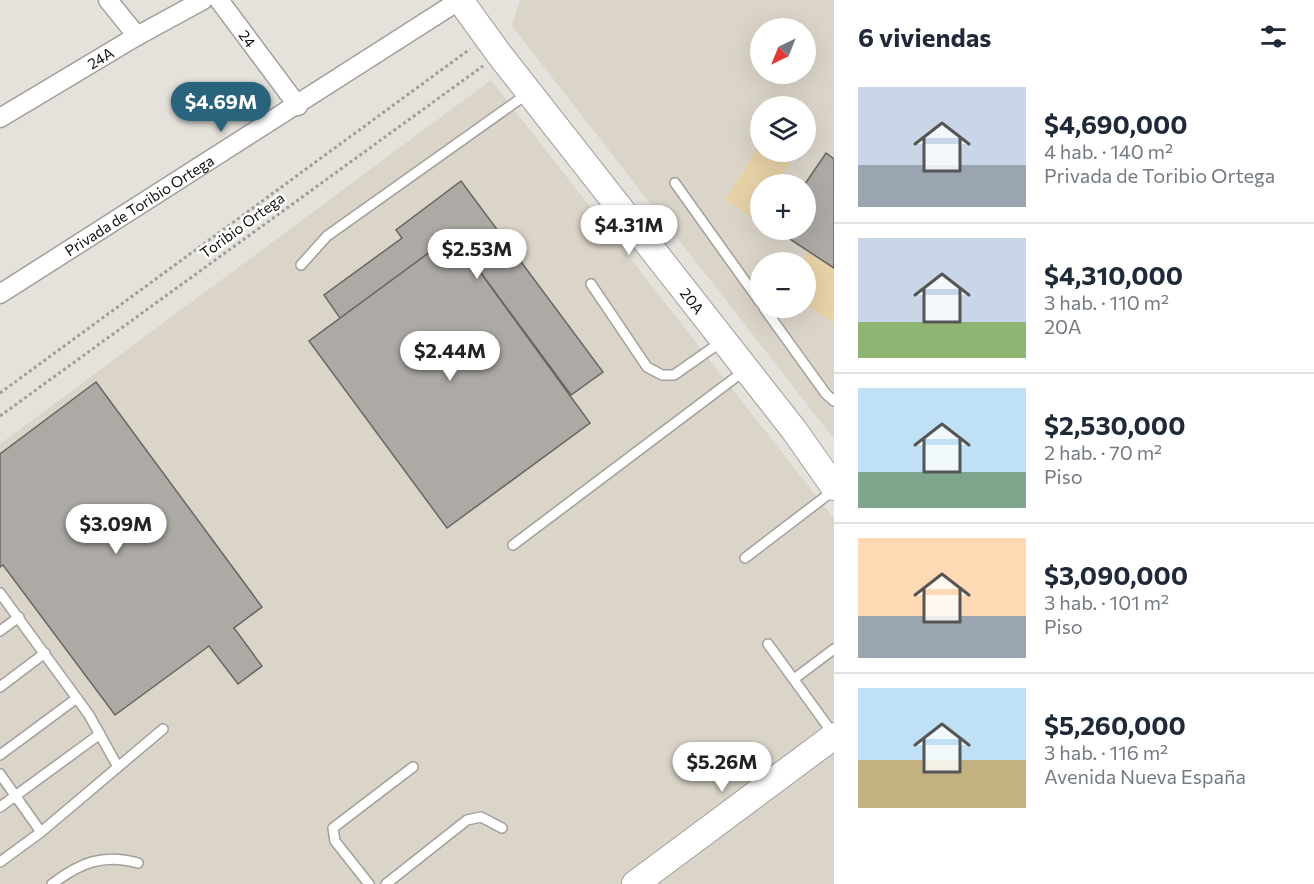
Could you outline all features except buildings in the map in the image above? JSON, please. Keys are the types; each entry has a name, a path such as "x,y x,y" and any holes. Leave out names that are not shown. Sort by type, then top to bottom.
{"street":[{"path":"108,0 136,36"},
{"name":"24A","path":"0,118 136,36 204,0"},
{"name":"24","path":"219,0 298,106"},
{"name":"Privada de Toribio Ortega","path":"0,294 298,106 460,0"},
{"name":"20A","path":"460,0 528,92 746,369 834,488"},
{"path":"635,884 834,736"}],"lane":[{"path":"301,265 327,236 528,92"},
{"path":"675,183 750,288"},
{"path":"591,284 647,368 656,373 674,375 723,341"},
{"path":"771,318 826,394 834,401"},
{"path":"513,545 746,369"},
{"path":"745,558 834,488"},
{"path":"0,593 77,698 118,766"},
{"path":"0,631 19,617"},
{"path":"768,644 834,736"},
{"path":"794,679 834,649"},
{"path":"0,687 45,653"},
{"path":"0,755 77,698"},
{"path":"0,862 41,832 163,729"},
{"path":"0,807 100,734"},
{"path":"369,884 335,841 333,828 413,767"},
{"path":"0,774 41,832"},
{"path":"386,884 467,820 481,817 502,828"},
{"path":"52,884 86,864 100,859 118,857 138,863"}],"path":[{"path":"0,393 493,45"},
{"name":"Toribio Ortega","path":"0,416 493,45"}],"shaded area":[{"path":"520,0 834,0 834,439 512,26"},
{"path":"491,80 834,519 834,884 0,884 0,444"},
{"path":"750,160 750,162 791,162 783,174 750,174 750,216 725,200"},
{"path":"816,256 834,268 834,323 816,311"}]}
